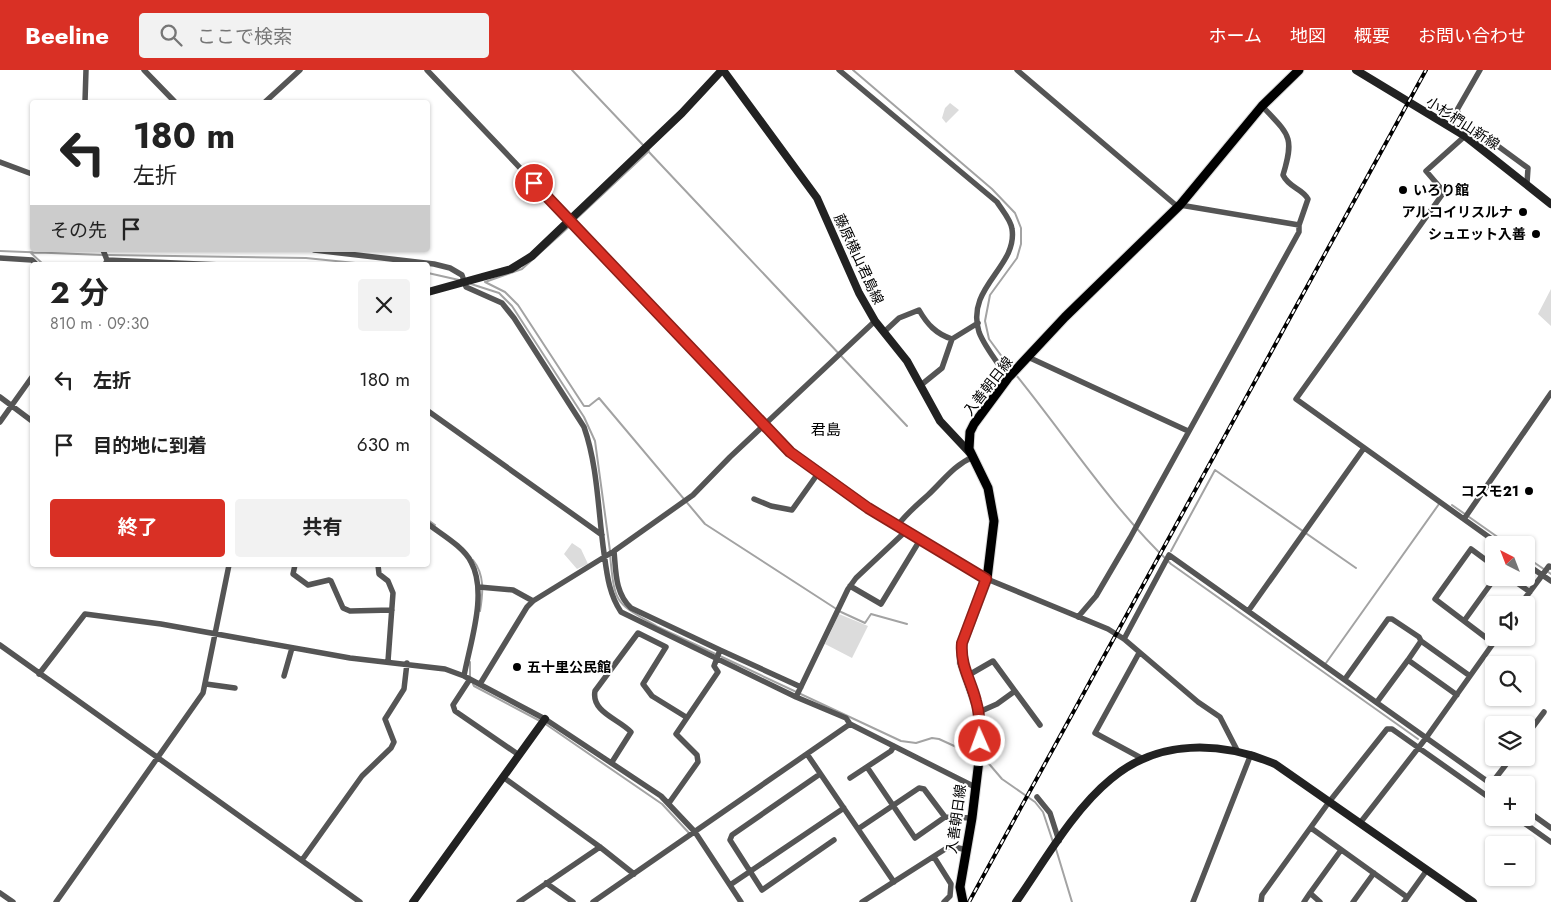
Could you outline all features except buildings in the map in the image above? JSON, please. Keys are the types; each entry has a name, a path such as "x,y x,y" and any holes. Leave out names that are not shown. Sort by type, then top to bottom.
{"main road":[{"name":"入善朝日線","path":"964,902 960,887 972,818 980,752 979,712 962,663 962,643 986,579 994,521 988,488 969,449 970,432 1008,378 1065,318 1179,206 1262,106 1299,70"}],"street":[{"path":"85,100 86,70"},
{"path":"144,70 174,100"},
{"path":"268,100 300,70"},
{"path":"427,70 790,452 868,508 986,579 1078,617 1124,639 1198,702 1220,717 1236,750"},
{"path":"430,291 511,269 532,256 682,113 723,70"},
{"name":"藤原横山君島線","path":"723,70 816,198 859,292 875,321 908,361 940,421 972,457"},
{"path":"839,70 997,202 1008,218 1012,228 1013,244 1010,254 990,278 979,302 978,323 979,332 1008,378"},
{"path":"1017,70 1179,206 1299,225"},
{"name":"小杉椚山新線","path":"1356,70 1465,136 1551,203"},
{"path":"1480,70 1458,110 1459,115 1528,168 1527,183"},
{"path":"1078,617 1096,596 1130,538 1299,232 1299,225 1308,199 1305,194 1287,183 1283,176 1290,152 1288,133 1262,106"},
{"path":"1465,136 1426,171 1444,192 1296,400 1488,536"},
{"path":"0,162 30,173"},
{"path":"331,252 417,262"},
{"path":"0,258 32,260 34,262"},
{"path":"430,264 450,268 462,275 466,287 502,304 514,318 584,427 589,442 595,478 610,590 621,612 716,659 846,718 850,724 975,787"},
{"path":"884,332 899,318 919,310 927,324 942,336 952,339"},
{"path":"480,684 527,607 533,601 614,552 693,495 875,321"},
{"path":"920,385 942,368 952,339 978,323"},
{"path":"1028,357 1188,431"},
{"path":"0,422 30,380"},
{"path":"1464,519 1551,393"},
{"path":"0,398 30,420"},
{"path":"430,412 602,535"},
{"path":"1249,610 1364,448"},
{"path":"898,525 909,510 927,496 959,463 972,457"},
{"path":"754,499 771,506 792,510 819,472"},
{"path":"430,526 471,561 479,587 467,678 453,705 455,711 519,755"},
{"path":"796,696 850,586 856,578 906,531"},
{"path":"850,586 881,604 920,540"},
{"path":"1485,559 1471,549 1435,599 1485,634"},
{"path":"614,552 619,588 625,602 632,608 801,686"},
{"path":"1124,639 1169,555 1249,610 1485,780"},
{"path":"1527,596 1548,566 1551,567"},
{"path":"56,902 203,692 229,567"},
{"path":"295,567 293,574 308,585 331,581 344,608 350,611 392,610"},
{"path":"378,567 379,574 388,581 393,593 388,661"},
{"path":"1535,570 1551,582"},
{"path":"1464,621 1489,586"},
{"path":"1521,586 1530,592"},
{"path":"479,587 513,590 533,601"},
{"path":"39,674 84,614 350,658 407,663 445,669 480,684 545,719 612,762 669,803 695,832 741,902"},
{"path":"1345,679 1388,619 1392,619 1420,637 1421,641 1470,676"},
{"path":"612,762 631,732 598,707 594,697 595,691 638,633 666,646 643,684 652,696 686,717"},
{"path":"1377,702 1421,641"},
{"path":"0,645 360,902"},
{"path":"1360,823 1419,748 1491,646"},
{"path":"284,676 292,648"},
{"path":"669,803 698,762 697,755 676,734 718,672 714,666 720,650"},
{"path":"1139,653 1094,733 1143,759"},
{"path":"1408,660 1457,695"},
{"path":"967,676 994,661 1040,725"},
{"path":"302,860 362,776 391,748 394,742 385,719 404,688 407,663"},
{"path":"206,684 235,688"},
{"path":"979,712 997,704 1015,691"},
{"path":"1535,724 1544,712"},
{"path":"413,902 545,719"},
{"path":"593,902 850,724"},
{"path":"1261,902 1262,895 1310,828 1387,729 1392,729 1485,795"},
{"path":"850,778 891,751 894,746"},
{"path":"1016,902 1080,812 1111,778 1143,759 1181,747 1214,747 1236,750 1275,764 1473,902"},
{"path":"807,754 894,882"},
{"path":"1193,902 1251,754"},
{"path":"867,767 915,838 945,817 972,818"},
{"path":"820,774 732,835 730,840 762,890 834,840"},
{"path":"503,778 600,847 634,874"},
{"path":"858,829 919,788 924,789 945,817"},
{"path":"1037,797 1050,813 1059,841"},
{"path":"730,885 844,808"},
{"path":"1535,816 1551,828"},
{"path":"1528,826 1551,842"},
{"path":"1310,828 1374,873 1406,899 1427,870"},
{"path":"862,902 950,846 967,850"},
{"path":"519,902 600,847"},
{"path":"1304,902 1342,850"},
{"path":"934,857 951,884 950,896 944,902"},
{"path":"1353,902 1374,873"},
{"path":"546,883 573,902"},
{"path":"0,893 13,902"},
{"path":"1310,893 1320,902"}],"shaded area":[{"path":"950,103 959,110 946,123 942,118 945,108"},
{"path":"1551,289 1551,326 1538,314"},
{"path":"572,543 581,549 588,564 577,569 564,554"},
{"path":"839,614 868,626 852,658 825,644"}],"waterway":[{"path":"572,70 643,145"},
{"path":"853,70 992,189 1015,213 1021,228 1021,244 1017,258 990,295 985,321 989,339 1011,369"},
{"path":"648,151 907,426"},
{"path":"574,221 649,151"},
{"path":"571,225 522,269 485,282 505,292 518,305 584,406 589,406 599,398 705,524 841,612 865,623 871,614 907,624"},
{"path":"0,251 103,255"},
{"path":"31,253 41,262"},
{"path":"107,255 306,258 345,262"},
{"path":"430,273 459,280"},
{"path":"471,284 499,293 512,306 584,417 595,441 610,551"},
{"path":"1016,375 1109,496 1171,564 1418,739"},
{"path":"1171,551 1215,470 1356,568"},
{"path":"1326,663 1439,504"},
{"path":"1452,505 1496,536"},
{"path":"430,521 435,525"},
{"path":"610,555 616,594 620,601 625,607 658,627 901,741 916,743 932,738 939,739 976,756"},
{"path":"473,560 480,572 481,578 480,611"},
{"path":"1535,563 1551,574"},
{"path":"470,662 470,677"},
{"path":"473,684 540,721"},
{"path":"544,723 662,804 689,833"},
{"path":"982,760 990,765 1002,779 1035,802 1043,812 1053,842"},
{"path":"1056,849 1072,902"}],"railway":[{"path":"969,902 1426,70"}],"place":[{"name":"いろり館","path":"1403,190"},
{"name":"アルコイリスルナ","path":"1523,212"},
{"name":"シュエット入善","path":"1536,234"},
{"name":"コスモ21","path":"1529,491"},
{"name":"五十里公民館","path":"517,667"}],"district":[{"name":"君島","path":"826,430"}],"route":[{"path":"534,183 790,452 868,508 986,579 962,643 961,654 962,663 979,712 980,741"}]}
